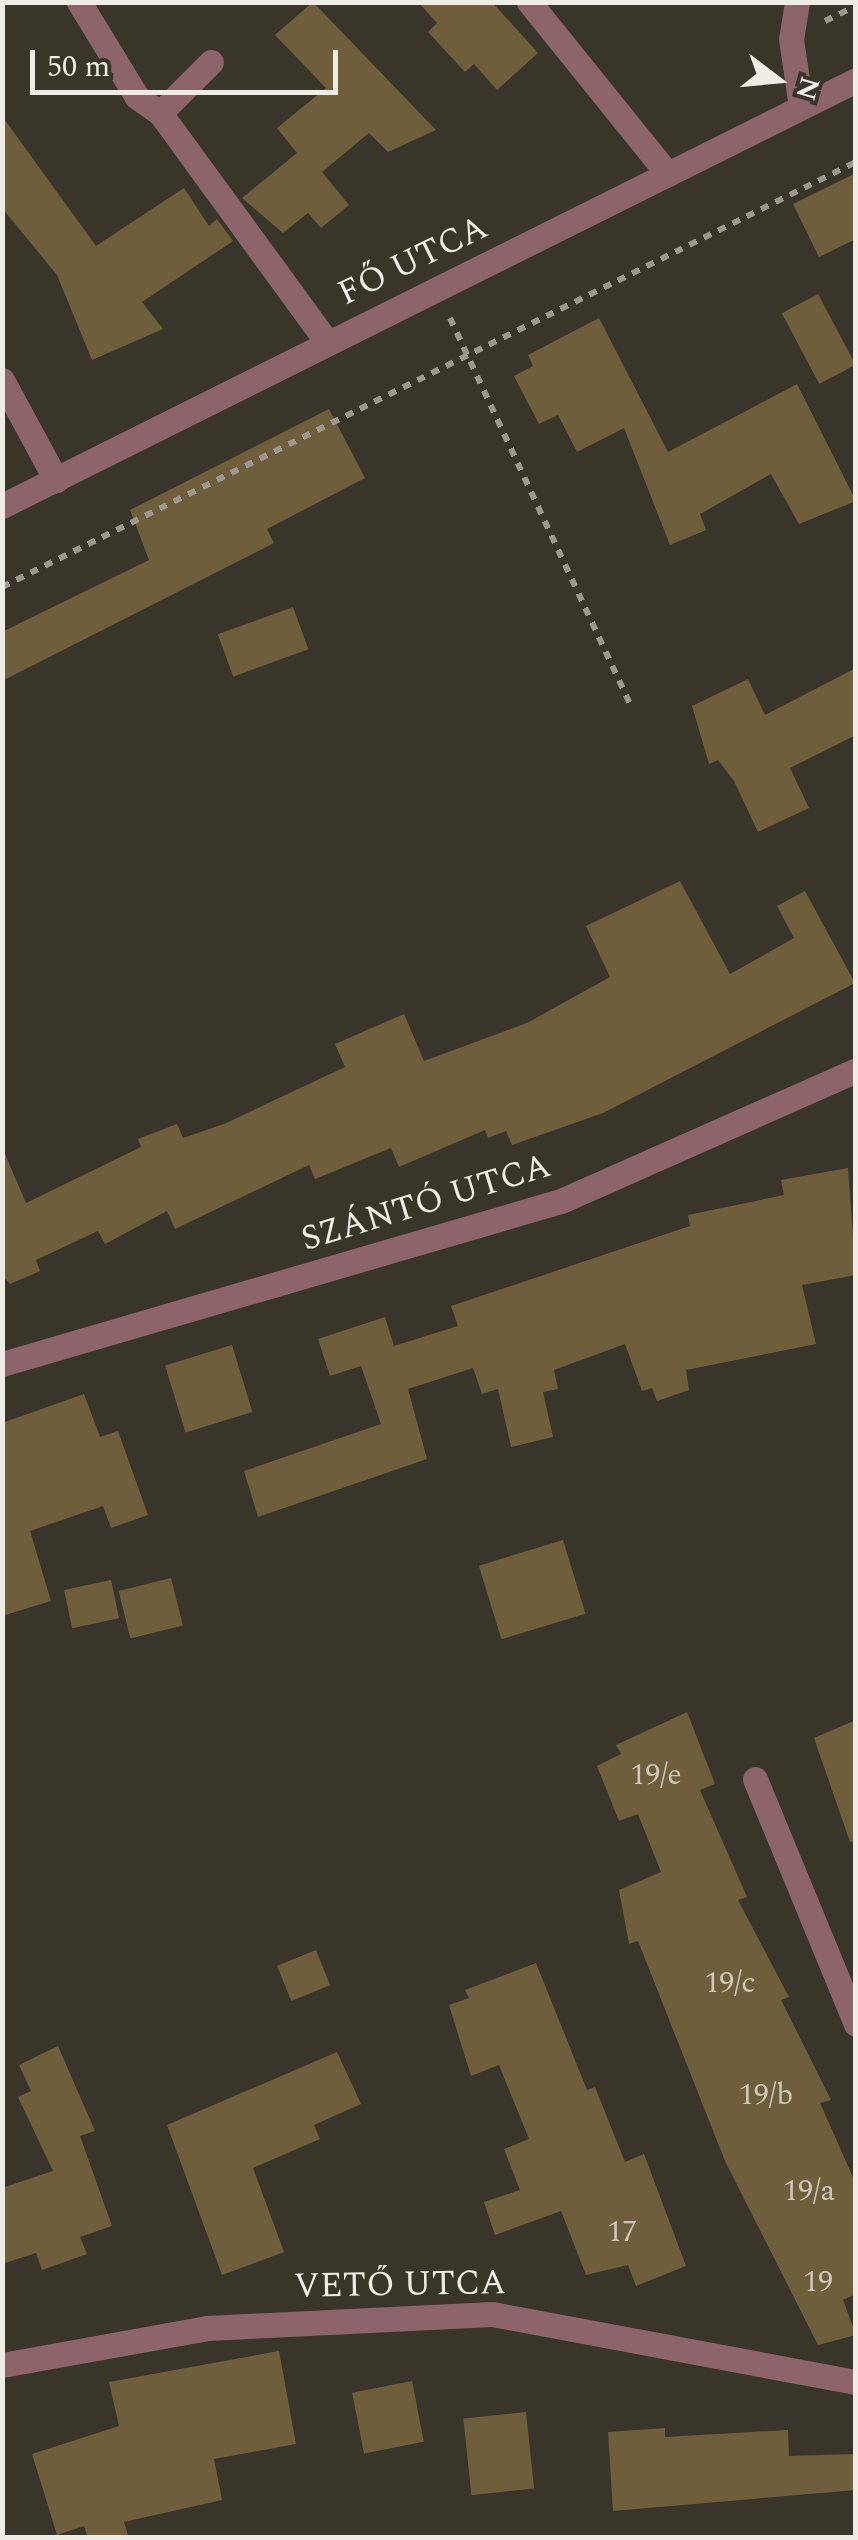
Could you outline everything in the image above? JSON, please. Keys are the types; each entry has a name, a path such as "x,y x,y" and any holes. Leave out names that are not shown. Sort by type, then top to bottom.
{"street":[{"path":"78,2 136,97 160,113 328,342"},
{"path":"528,2 668,174"},
{"path":"797,2 790,38 801,107"},
{"path":"160,113 210,62"},
{"name":"FŐ UTCA","path":"2,506 856,80"},
{"path":"2,380 56,480"},
{"name":"SZÁNTÓ UTCA","path":"2,1364 561,1201 856,1070"},
{"path":"755,1779 856,2024"},
{"name":"VETŐ UTCA","path":"2,2365 208,2328 492,2314 856,2382"}],"path":[{"path":"2,588 856,162"},
{"path":"435,291 471,356 630,704"}],"building":[{"path":"313,2 436,130 388,152 369,133 322,172 349,205 321,228 308,213 283,233 242,198 297,153 277,128 326,88 275,35"},
{"path":"418,2 492,2 538,53 497,90 474,64 465,72 428,32 437,23"},
{"path":"2,116 96,246 184,188 209,226 217,219 233,241 142,302 163,329 92,360 57,275 2,208"},
{"path":"856,173 856,239 819,257 793,204"},
{"path":"818,294 856,365 819,384 782,313"},
{"path":"599,318 668,452 797,384 856,501 799,524 771,474 700,514 706,530 670,545 624,428 577,452 558,415 539,424 514,376 533,366 528,355"},
{"path":"329,409 365,478 267,529 274,543 2,681 2,632 149,560 130,510"},
{"path":"293,607 308,649 233,677 218,634"},
{"path":"856,668 856,735 790,768 809,808 758,832 734,781 718,760 709,764 692,706 748,679 765,715"},
{"path":"680,881 730,974 794,938 777,906 805,891 855,983 603,1113 512,1145 506,1131 488,1138 485,1130 399,1167 391,1148 315,1179 309,1165 175,1229 167,1211 105,1244 98,1231 36,1260 40,1271 10,1284 2,1275 2,1147 26,1203 141,1147 138,1139 177,1124 183,1138 224,1124 345,1067 335,1044 404,1014 424,1061 527,1023 610,977 586,926"},
{"path":"848,1168 856,1275 802,1285 816,1344 686,1370 689,1390 657,1401 652,1388 642,1391 625,1344 554,1370 558,1389 543,1392 553,1437 511,1447 498,1389 482,1394 473,1368 408,1389 427,1459 258,1517 244,1471 381,1424 361,1366 330,1376 318,1339 385,1317 394,1346 458,1326 451,1306 690,1226 688,1215 784,1195 781,1180"},
{"path":"232,1345 252,1412 186,1432 165,1365"},
{"path":"84,1394 100,1437 118,1431 148,1515 111,1528 103,1506 30,1531 51,1601 2,1616 2,1423"},
{"path":"563,1540 586,1614 501,1639 479,1566"},
{"path":"171,1578 183,1626 130,1639 119,1591"},
{"path":"111,1580 119,1618 72,1628 64,1590"},
{"path":"687,1712 715,1784 700,1790 747,1897 738,1900 789,1997 781,2000 831,2100 820,2103 856,2184 856,2294 843,2300 856,2335 818,2345 725,2161 638,1941 629,1944 619,1890 661,1872 638,1814 619,1821 597,1766 621,1754 616,1745"},
{"path":"856,1720 856,1841 850,1842 814,1738"},
{"path":"316,1950 330,1985 291,2001 277,1966"},
{"path":"536,1963 587,2090 595,2087 625,2162 644,2154 686,2266 636,2286 628,2265 586,2275 561,2211 495,2235 484,2202 520,2190 504,2149 529,2139 499,2065 471,2076 449,2005 469,1998 465,1990"},
{"path":"58,2046 95,2131 80,2136 112,2226 80,2237 87,2254 42,2270 36,2253 2,2264 2,2188 53,2171 18,2097 31,2091 19,2065"},
{"path":"337,2052 361,2104 314,2125 320,2139 253,2168 284,2252 222,2275 167,2125"},
{"path":"279,2351 296,2444 214,2459 222,2500 124,2522 129,2538 88,2538 84,2526 57,2535 32,2454 119,2426 109,2382"},
{"path":"412,2381 424,2442 364,2454 352,2393"},
{"path":"526,2412 534,2489 471,2495 463,2419"},
{"path":"665,2428 665,2437 788,2430 789,2456 856,2454 856,2490 613,2511 608,2432"}]}
